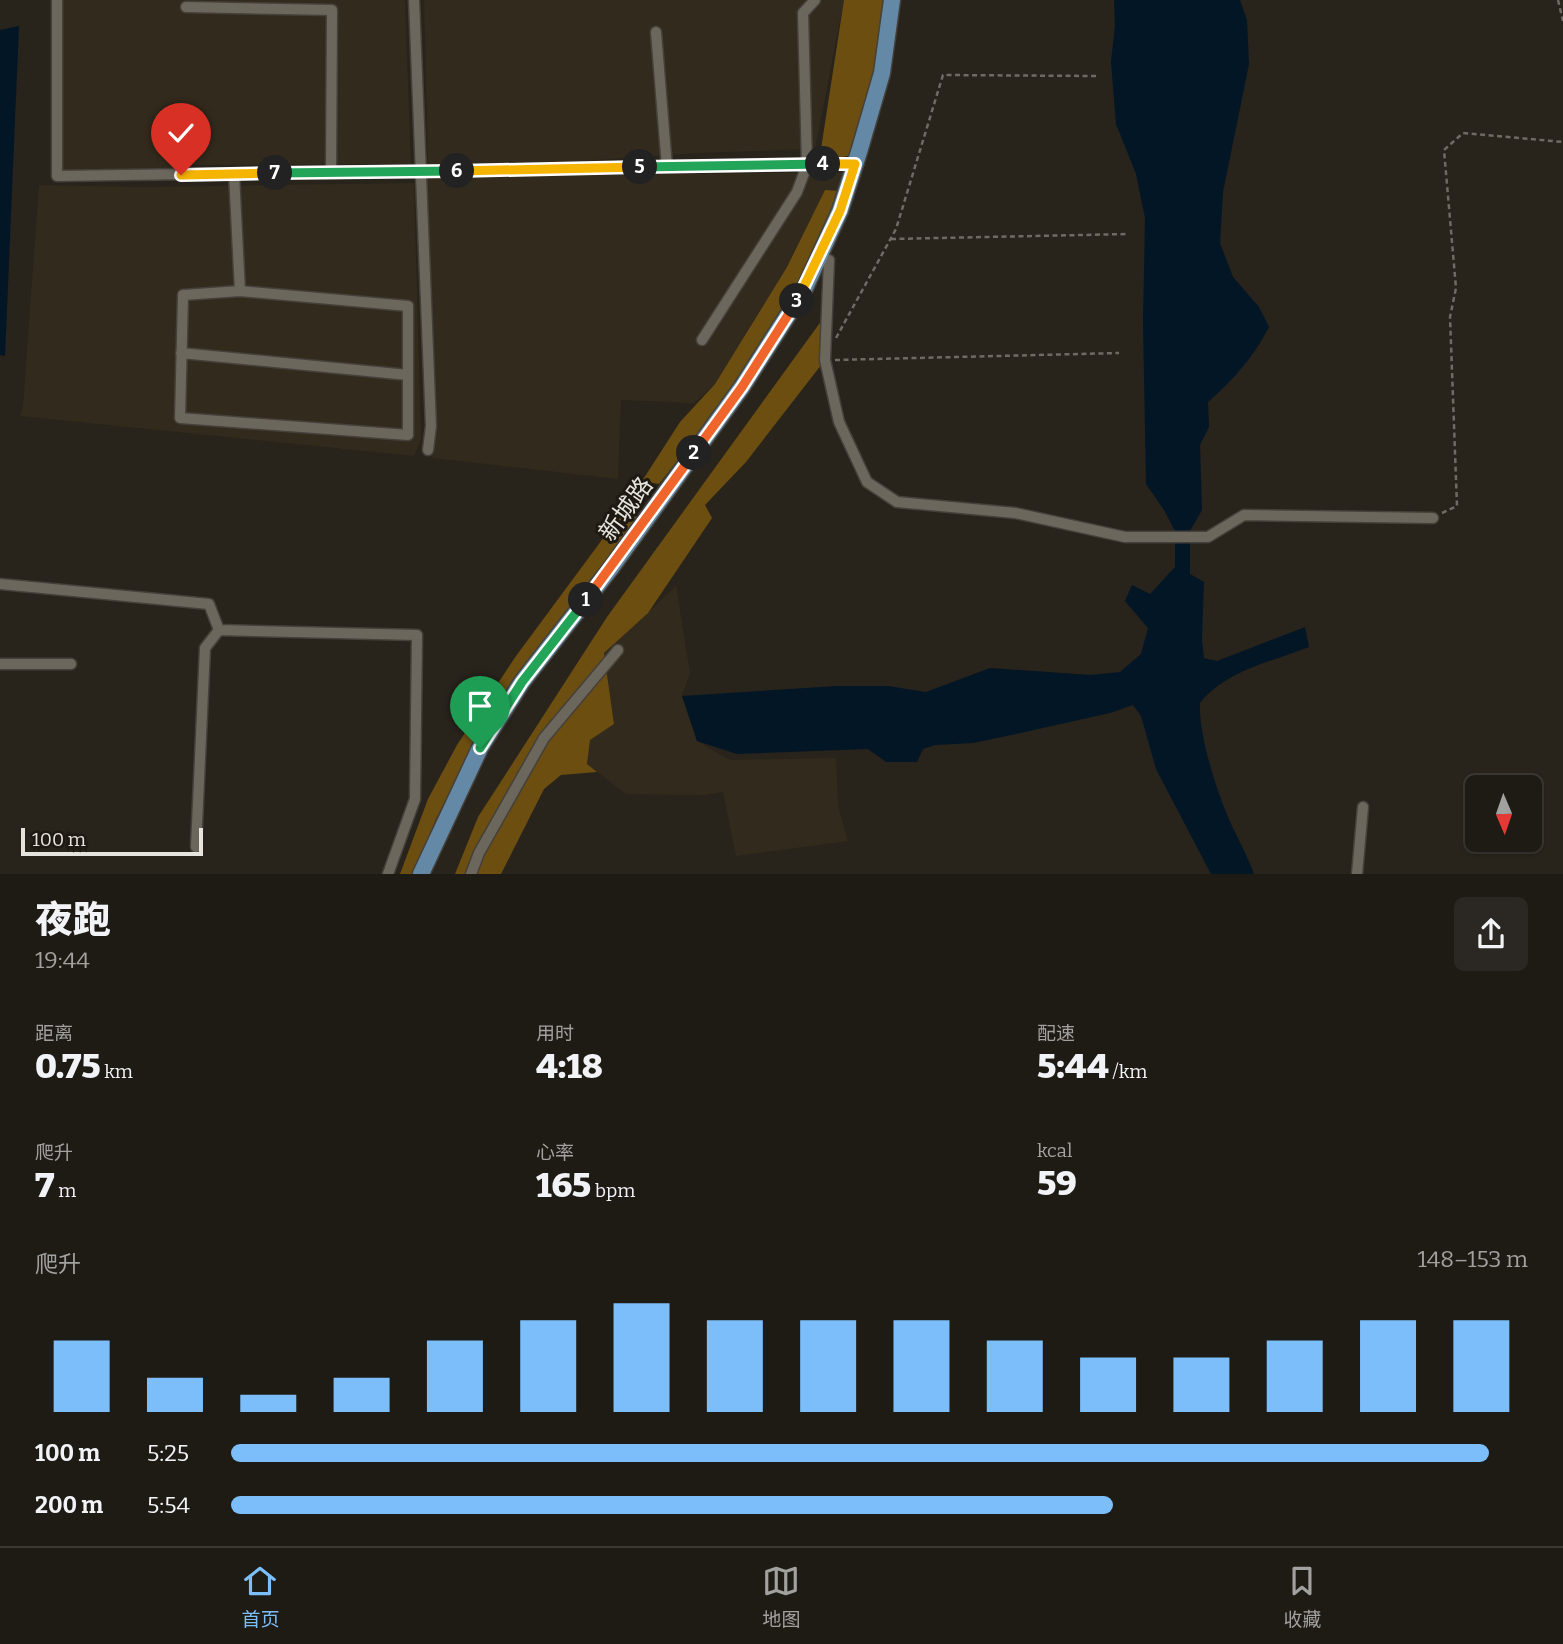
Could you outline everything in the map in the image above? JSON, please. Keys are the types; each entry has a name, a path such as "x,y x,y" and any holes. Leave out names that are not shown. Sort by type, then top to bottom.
{"main road":[{"name":"新城路","path":"421,874 480,748 522,682 611,568 734,398 804,290 840,211 855,164 882,73 892,0"},
{"name":"新城路","path":"431,874 488,753 530,688 619,573 750,392 813,294 849,214 892,75 902,0"}],"street":[{"path":"57,0 57,176 855,164"},
{"path":"414,0 431,426 428,450"},
{"path":"702,340 797,192 807,164 803,13 815,0"},
{"path":"186,7 332,10 331,173"},
{"path":"656,32 667,167"},
{"path":"234,174 240,291"},
{"path":"828,260 825,360 839,422 867,482 897,502 1015,513 1125,537 1208,537 1244,515 1433,518"},
{"path":"240,291 408,306 408,435 180,418 183,295 240,291"},
{"path":"181,353 408,375"},
{"path":"0,584 209,604 219,630"},
{"path":"196,847 205,648 219,630"},
{"path":"219,630 417,635 415,799 388,874"},
{"path":"471,874 479,853 544,738 618,650"},
{"path":"0,664 71,664"},
{"path":"1357,874 1363,807"}],"path":[{"path":"1558,0 1563,21"},
{"path":"1096,76 943,75 896,229 825,360 1119,353"},
{"path":"1433,518 1457,506 1450,317 1456,288 1444,150 1464,133 1563,142"},
{"path":"891,239 1128,234"}],"shaded area":[{"path":"52,0 405,0 411,164 181,165 181,175 57,176"},
{"path":"424,0 844,0 815,149 698,153 521,165 428,165"},
{"path":"844,0 884,0 876,66 851,155 839,158 821,149"},
{"path":"843,172 839,191 825,191 787,267 715,384 694,403 621,400 618,479 432,458 435,378 427,177"},
{"path":"414,183 421,440 414,456 20,416 23,406 39,185 143,187"},
{"path":"825,190 839,191 824,232 785,309 712,416 659,484 642,481 680,422 715,384 787,267"},
{"path":"827,313 825,360 746,462 705,505 712,518 648,613 604,653 614,724 590,740 587,764 597,772 561,775 544,789 501,874 455,874 478,817 607,617"},
{"path":"621,514 638,517 461,770 436,819 414,874 400,874 428,799 457,745 516,656"},
{"path":"676,586 690,673 682,696 697,741 730,760 836,758 838,806 848,841 736,856 723,792 705,795 626,794 587,764 590,740 614,724 604,653"}],"water":[{"path":"1114,0 1240,0 1247,20 1249,64 1223,192 1220,243 1233,277 1259,307 1269,327 1242,368 1208,402 1209,427 1200,445 1202,510 1190,531 1190,574 1204,582 1204,658 1217,661 1305,627 1309,647 1236,675 1223,682 1200,703 1202,731 1220,797 1254,874 1211,874 1156,769 1141,716 1133,705 1110,713 973,743 935,745 923,749 917,762 886,762 868,749 737,754 697,741 682,696 837,686 888,686 926,692 990,668 1091,675 1120,672 1141,654 1148,628 1125,601 1132,585 1150,594 1175,567 1175,531 1146,484 1143,322 1145,218 1136,174 1116,124 1111,62 1115,25"},
{"path":"19,26 5,356 0,355 0,30"}],"route":[{"path":"181,175 855,164 840,211 804,290 742,387 611,568 522,682 480,748"}]}
